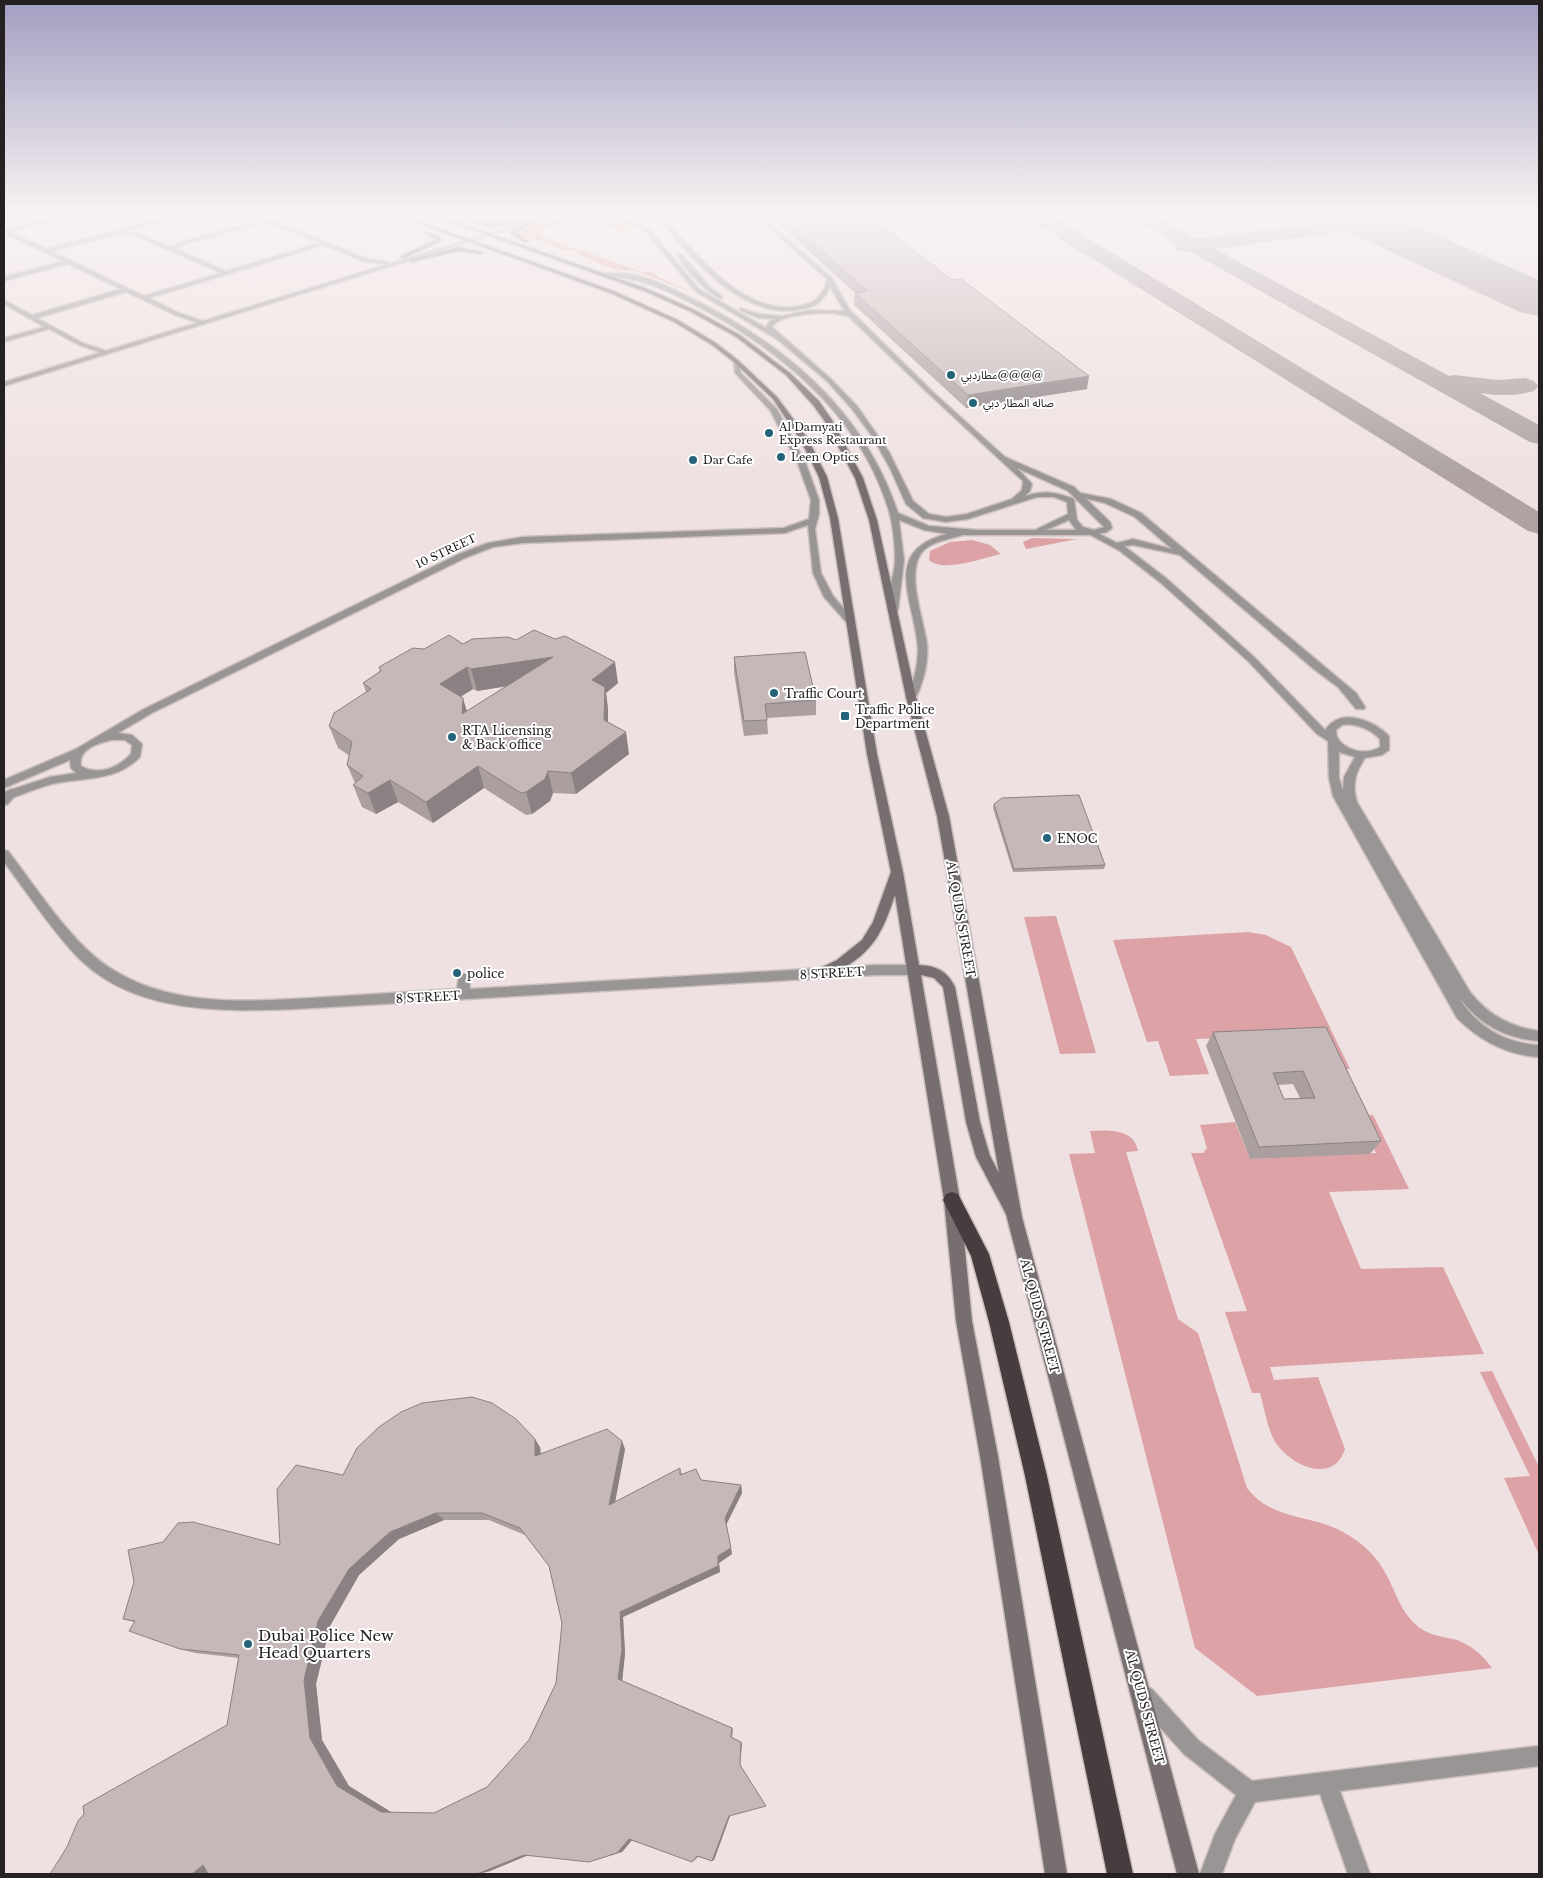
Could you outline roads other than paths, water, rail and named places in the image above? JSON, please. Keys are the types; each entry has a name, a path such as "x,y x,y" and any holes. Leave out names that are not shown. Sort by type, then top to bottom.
{"highway":[{"path":"952,1200 980,1254 1036,1476 1120,1874"}],"main road":[{"path":"629,300 655,311 714,344 737,362 775,398 791,418 815,458 829,497 872,754 897,872 952,1200 964,1321 989,1456 1056,1874"},
{"name":"AL QUDS STREET","path":"675,300 693,306 738,336 772,360 802,388 828,420 867,499 911,696 943,816 1014,1217 1188,1874"},
{"path":"738,336 759,339"},
{"path":"821,974 856,955 873,938 897,872"},
{"path":"914,970 939,973 949,987 976,1131 987,1166 1014,1217"}],"street":[{"path":"32,317 92,300"},
{"path":"146,300 198,323"},
{"path":"4,384 275,300"},
{"path":"712,300 790,347"},
{"path":"725,300 751,314 783,317 828,311 850,314"},
{"path":"750,300 758,304 785,309 812,305 820,300"},
{"path":"840,300 850,314 1004,459 1028,484 1024,494 1008,504"},
{"path":"5,304 81,344 97,355"},
{"path":"693,306 759,339 805,376 845,418 869,456 895,515 901,555 898,589 893,610"},
{"path":"783,317 772,322 770,326 790,347 831,382 861,415 890,459 909,502 914,507 935,517 960,518 974,516 1037,495 1053,494 1070,502 1075,525 1118,545 1192,606 1227,632 1322,732 1333,740 1349,752 1362,755 1376,755 1386,748 1385,738 1370,726 1354,722 1339,722 1331,728 1333,740 1334,778 1339,796 1462,1014 1472,1025 1500,1043 1516,1048 1539,1051"},
{"path":"4,340 50,327"},
{"path":"81,344 105,352"},
{"path":"737,362 738,373 773,409 802,464 815,500 815,514 812,521 813,542 820,580 835,605 850,621"},
{"path":"1004,459 1078,494 1108,501 1138,515 1318,668 1323,678 1370,717 1370,726"},
{"path":"895,515 920,528 961,533 1031,532 1061,534 1100,532 1108,526 1078,494"},
{"path":"1031,532 1052,526 1073,515"},
{"name":"10 STREET","path":"4,784 80,751 148,711 476,550 507,542 556,538 785,530 812,521"},
{"name":"10 STREET","path":"785,530 813,542"},
{"path":"911,696 920,673 922,653 912,596 913,560 916,552 927,544 961,533"},
{"path":"1118,545 1133,542 1185,555"},
{"path":"1192,606 1202,604"},
{"path":"6,797 50,781 88,774 109,773 125,766 136,755 138,749 134,741 137,726 148,711"},
{"path":"98,740 119,736 134,741"},
{"path":"80,751 74,763 76,768 88,774"},
{"path":"1362,755 1348,778 1348,792 1351,802 1409,897 1465,995 1482,1014 1494,1022 1520,1033 1539,1036"},
{"name":"8 STREET","path":"4,854 76,948 106,974 143,993 187,1004 223,1006 296,1004 914,970"},
{"path":"463,995 464,978"},
{"path":"1141,1692 1165,1721 1191,1747 1249,1792 1539,1756"},
{"path":"1328,1782 1358,1874"},
{"path":"1211,1874 1218,1850 1232,1819 1249,1792"}],"place":[{"name":"مطاردبي@@@@","path":"951,375"},
{"name":"صاله المطار دبي","path":"973,403"},
{"name":"Al Damyati Express Restaurant","path":"769,433"},
{"name":"Leen Optics","path":"781,457"},
{"name":"Dar Cafe","path":"693,460"},
{"name":"Traffic Court","path":"774,693"},
{"name":"Traffic Police Department","path":"845,716"},
{"name":"RTA Licensing & Back office","path":"452,737"},
{"name":"ENOC","path":"1047,838"},
{"name":"police","path":"457,973"},
{"name":"Dubai Police New Head Quarters","path":"248,1644"}]}
